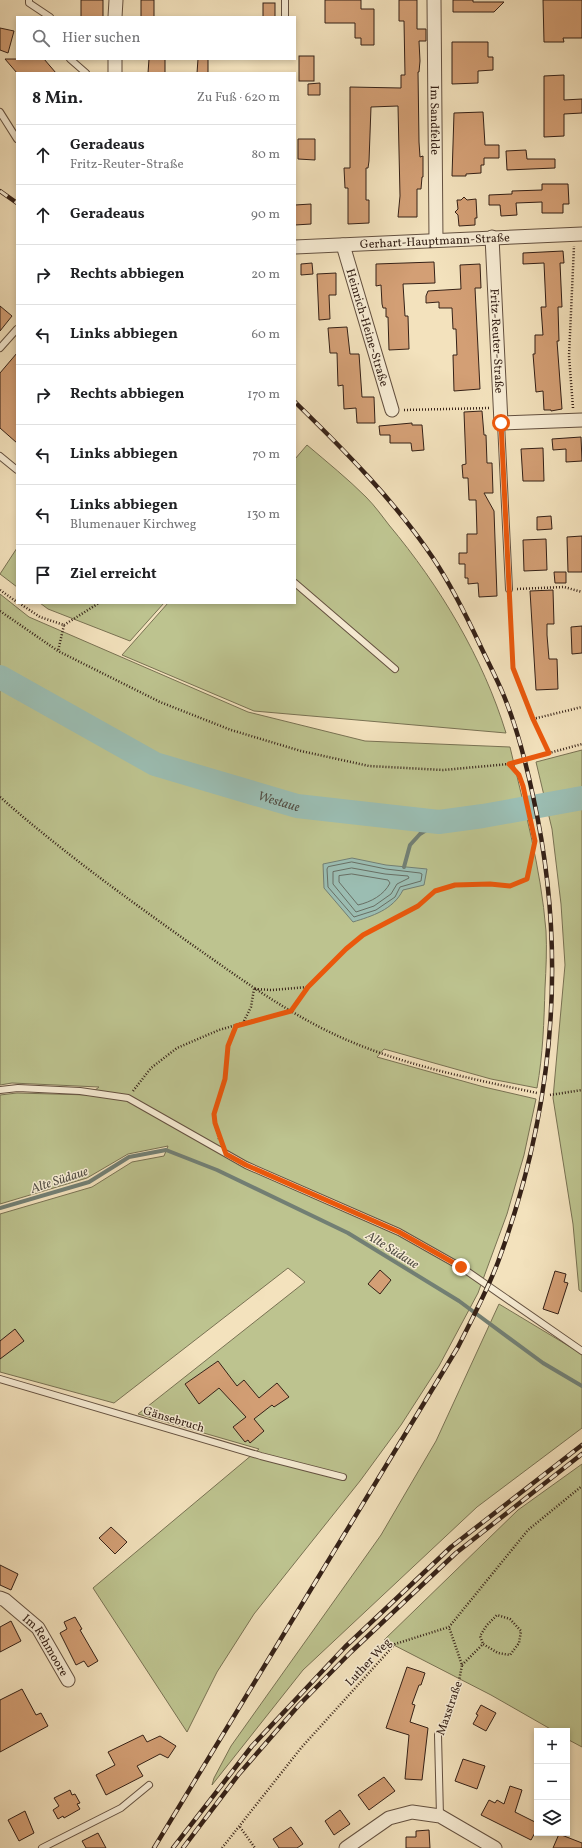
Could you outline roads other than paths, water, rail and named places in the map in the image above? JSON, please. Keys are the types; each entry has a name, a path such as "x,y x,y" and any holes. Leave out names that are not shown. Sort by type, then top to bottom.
{"street":[{"path":"115,16 116,0"},
{"name":"Im Sandfelde","path":"434,0 436,240"},
{"path":"115,60 115,72"},
{"name":"Gerhart-Hauptmann-Straße","path":"296,247 492,237 578,235"},
{"name":"Fritz-Reuter-Straße","path":"492,237 501,423"},
{"name":"Heinrich-Heine-Straße","path":"343,245 392,410"},
{"path":"501,423 578,420"},
{"name":"Im Rehmoore","path":"0,1598 5,1600 38,1628 68,1680"},
{"path":"346,1848 389,1818 412,1812 440,1816 493,1848"}],"lane":[{"path":"29,0 29,3 48,16"},
{"path":"285,16 286,0"},
{"path":"71,60 85,72"},
{"path":"0,112 16,137"},
{"path":"0,348 16,330"},
{"name":"Fritz-Reuter-Straße","path":"501,423 509,589"},
{"path":"0,456 16,469"},
{"path":"296,584 395,669"},
{"path":"0,1090 18,1088 80,1091 128,1098 246,1165 399,1232 461,1267 582,1351"},
{"name":"Gänsebruch","path":"0,1379 261,1456 343,1477"},
{"name":"Maxstraße","path":"438,1735 440,1816"},
{"path":"42,1848 121,1808 149,1785"}],"water":[{"path":"352,858 386,865 427,869 424,885 403,890 394,903 388,907 375,915 353,922 324,888 323,864"}],"waterway":[{"name":"Westaue","path":"0,677 155,764 297,806 439,822 483,816 582,798"},
{"path":"404,867 410,845 420,834 439,822"},
{"name":"Alte Südaue","path":"0,1208 89,1182 129,1157 166,1150 217,1170 348,1233 459,1301 543,1363 582,1386"}],"railway":[{"path":"0,191 16,202"},
{"path":"154,1848 458,1347 479,1305 498,1262 517,1205 532,1147 543,1089 550,1031 552,973 550,914 544,855 524,758 504,696 458,600 433,558 385,496 296,403"},
{"path":"173,1848 252,1746 345,1647 451,1547 582,1445"},
{"path":"183,1848 239,1774 299,1705 351,1652 456,1553 582,1454"}]}
